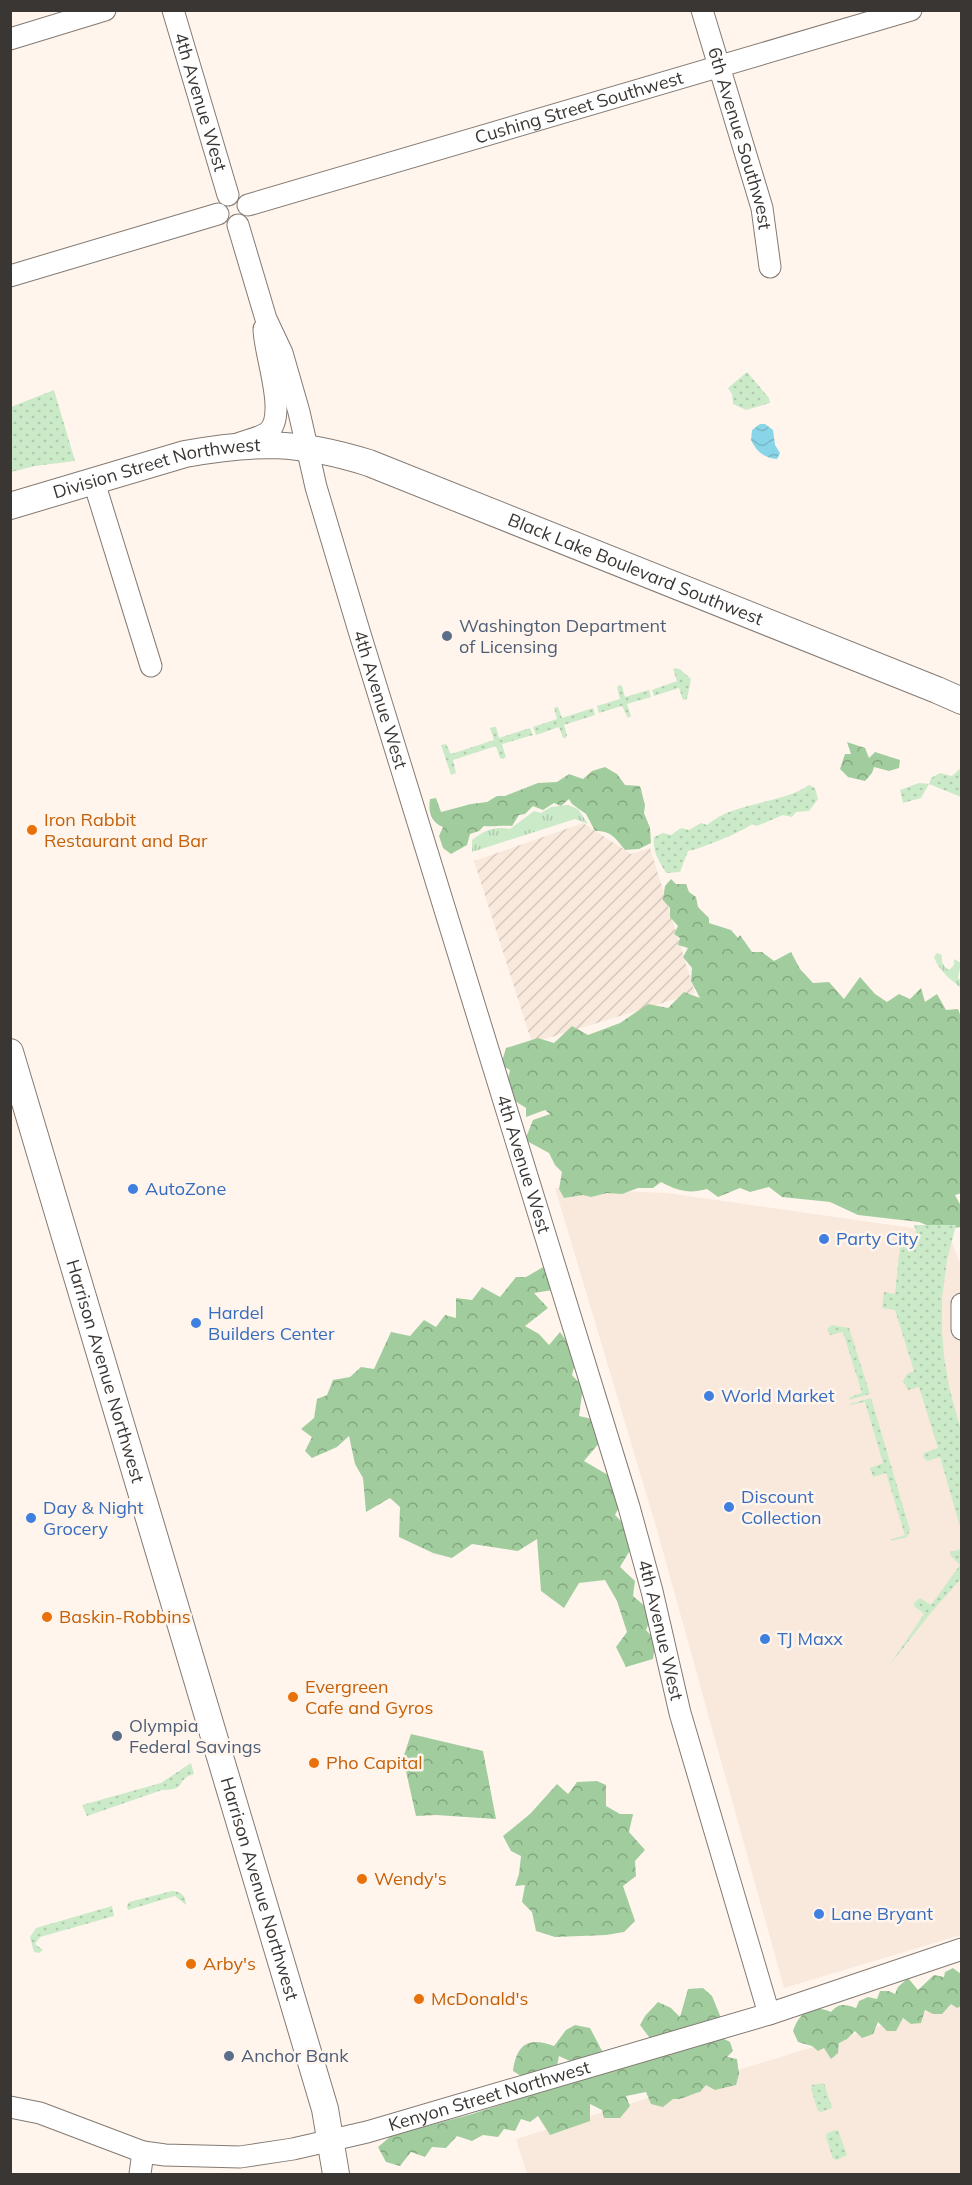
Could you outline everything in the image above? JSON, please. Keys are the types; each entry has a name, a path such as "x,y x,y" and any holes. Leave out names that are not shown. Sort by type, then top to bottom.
{"main road":[{"name":"Division Street Northwest","path":"10,506 185,454 276,444 306,447"},
{"name":"Black Lake Boulevard Southwest","path":"306,447 334,452 369,463 962,701"},
{"name":"Harrison Avenue Northwest","path":"10,1052 325,2109 336,2175"}],"street":[{"path":"10,39 105,10"},
{"name":"4th Avenue West","path":"173,10 228,195"},
{"name":"6th Avenue Southwest","path":"702,10 762,208 770,267"},
{"name":"Cushing Street Southwest","path":"248,205 911,10"},
{"path":"228,195 238,195 248,205 248,215 238,225 223,222 218,214 220,200 228,195"},
{"path":"10,276 218,214"},
{"name":"4th Avenue West","path":"238,225 266,319 282,353 299,412 316,487 433,878 629,1507 652,1591 680,1713 769,2014"},
{"name":"4th Avenue West","path":"225,448 267,433 275,421 277,406 265,342 266,319"},
{"path":"94,482 151,666"},
{"path":"962,1304 962,1329"},
{"name":"Kenyon Street Northwest","path":"10,2107 40,2113 143,2152 192,2157 240,2157 293,2150 367,2133 769,2014 962,1949"},
{"path":"140,2175 143,2152"}],"shaded area":[{"path":"583,823 631,854 650,848 695,993 532,1043 474,861"},
{"path":"555,1188 667,1193 948,1233 962,1268 961,1935 784,1988 657,1530"},
{"path":"961,2001 961,2174 527,2174 516,2139"}],"green space":[{"path":"747,372 769,398 770,403 746,410 733,404 732,394 728,388"},
{"path":"54,390 75,461 35,466 11,472 11,407"},
{"path":"676,668 691,679 687,699 683,700 679,688 654,696 652,690 677,681 673,669"},
{"path":"620,685 625,697 649,690 651,697 627,704 631,716 628,718 622,706 599,713 597,706 620,699 617,687"},
{"path":"556,707 562,718 593,708 595,715 564,725 566,738 563,738 559,727 536,735 533,727 557,719 554,708"},
{"path":"496,727 499,738 530,728 533,735 502,744 506,757 503,759 500,758 496,746 453,760 456,773 451,775 441,745 446,744 451,754 494,740 490,728"},
{"path":"847,742 865,748 869,758 875,752 900,760 899,768 889,771 874,767 865,781 848,777 840,769 845,754 851,754"},
{"path":"605,767 617,774 625,785 640,786 645,805 644,813 650,828 651,843 639,849 625,850 609,834 595,831 586,814 569,799 561,806 554,803 543,810 533,806 525,814 519,815 512,826 484,826 479,831 470,834 467,845 451,854 443,848 439,836 443,827 431,816 430,799 436,798 441,812 487,802 497,796 505,796 538,783 557,782 569,774 583,779 592,771"},
{"path":"961,768 961,797 929,784 931,778 940,773 952,776"},
{"path":"919,783 929,784 921,798 903,803 900,790"},
{"path":"809,785 815,788 818,799 809,811 796,812 792,817 783,815 757,826 752,824 741,831 688,851 680,872 666,873 655,851 654,837 663,833 671,835 681,828 689,830 701,823 707,825 717,817 743,807 786,796"},
{"path":"568,805 578,809 588,824 575,819 472,852 472,840 486,831 499,828 510,829 534,811 541,813 551,807"},
{"path":"671,879 676,884 686,884 689,892 696,897 698,907 709,918 709,923 731,930 738,938 740,935 752,952 762,952 774,961 791,952 800,969 813,983 829,982 844,999 860,977 875,994 887,1002 899,994 910,999 921,988 925,1002 937,994 946,1010 958,1009 962,1020 962,1193 955,1195 961,1206 961,1227 939,1230 919,1222 858,1215 830,1202 782,1197 769,1187 750,1192 740,1188 718,1197 707,1189 684,1191 661,1182 653,1188 638,1188 622,1194 607,1193 591,1197 583,1195 564,1198 559,1189 562,1172 555,1165 549,1153 525,1140 533,1120 550,1114 545,1110 526,1117 526,1108 512,1099 506,1088 510,1070 501,1065 506,1048 538,1038 554,1043 572,1026 588,1035 620,1023 648,1004 668,1008 684,992 700,998 691,981 692,968 683,957 688,948 678,945 680,938 674,934 678,926 670,917 670,908 663,900 665,886"},
{"path":"937,953 942,955 943,964 949,970 954,965 954,959 961,963 958,978 961,981 961,988 939,966 934,957"},
{"path":"914,1225 956,1225 947,1260 942,1298 942,1331 949,1387 961,1431 961,1530 940,1457 927,1461 923,1457 924,1453 938,1448 919,1387 908,1390 903,1381 907,1374 914,1371 895,1310 882,1308 884,1292 895,1294 901,1236 915,1239"},
{"path":"545,1266 553,1290 534,1293 548,1308 525,1326 539,1334 549,1345 560,1332 577,1356 572,1375 583,1387 579,1416 596,1420 600,1442 584,1461 613,1478 621,1503 615,1515 623,1523 632,1547 620,1567 635,1581 633,1596 653,1613 646,1630 656,1641 653,1659 626,1667 616,1647 627,1632 617,1601 605,1580 579,1583 564,1608 541,1591 537,1539 518,1551 472,1544 452,1558 433,1553 399,1537 400,1507 390,1498 366,1512 363,1478 355,1464 349,1436 337,1447 312,1458 305,1451 312,1437 301,1429 314,1418 317,1399 327,1395 333,1380 350,1377 361,1367 374,1369 391,1332 410,1336 424,1320 436,1327 445,1315 456,1318 456,1298 472,1300 482,1287 500,1297 516,1277 526,1277"},
{"path":"832,1325 849,1328 870,1394 849,1400 850,1397 862,1393 843,1332 830,1335 827,1329"},
{"path":"871,1398 910,1530 907,1537 891,1541 905,1535 886,1473 873,1477 870,1468 883,1463 865,1402 850,1404"},
{"path":"961,1549 961,1579 933,1610 889,1666 924,1614 914,1606 914,1603 920,1598 931,1605 960,1565 950,1552"},
{"path":"411,1734 483,1751 496,1819 416,1816 403,1758"},
{"path":"191,1763 194,1774 184,1779 179,1787 162,1790 87,1816 82,1805 161,1783"},
{"path":"597,1781 606,1785 606,1806 620,1814 633,1814 629,1832 645,1850 635,1861 636,1876 623,1886 635,1921 624,1932 606,1935 555,1937 536,1931 532,1912 522,1902 525,1885 515,1886 521,1856 511,1851 503,1836 530,1814 557,1784 568,1794 577,1782"},
{"path":"172,1891 182,1895 186,1905 175,1896 128,1910 129,1902"},
{"path":"112,1906 114,1916 40,1937 35,1944 43,1950 39,1953 34,1952 30,1937 36,1928"},
{"path":"953,1968 961,1974 961,2006 957,2008 951,2004 942,2014 933,2014 925,2010 921,2023 911,2024 903,2018 896,2031 887,2031 878,2022 873,2034 862,2038 855,2031 839,2043 838,2053 831,2059 824,2048 818,2051 812,2046 798,2042 793,2031 802,2015 812,2009 824,2009 831,2012 842,2005 856,2008 859,2001 868,1997 877,1999 880,1991 895,1994 898,1987 908,1978 918,1990 934,1975 944,1977 945,1972"},
{"path":"703,1988 712,1996 721,2018 714,2034 730,2042 733,2051 727,2057 737,2059 739,2074 736,2085 715,2090 706,2085 700,2092 673,2099 663,2107 651,2104 646,2092 626,2096 630,2106 620,2118 604,2118 602,2110 590,2104 590,2121 550,2135 538,2116 530,2122 521,2119 515,2131 504,2129 498,2137 483,2135 472,2141 457,2136 446,2148 432,2147 425,2157 411,2152 400,2166 386,2162 378,2147 391,2136 406,2128 427,2126 472,2114 552,2088 574,2063 559,2056 557,2066 526,2079 513,2071 515,2062 521,2048 538,2042 554,2046 566,2030 575,2025 590,2028 611,2068 650,2054 649,2037 640,2025 645,2016 658,2002 671,2008 680,2017 688,1989"},
{"path":"824,2083 832,2108 821,2112 818,2111 811,2089 812,2085"},
{"path":"838,2130 847,2155 837,2160 833,2159 826,2137 827,2133"}],"water":[{"path":"760,424 765,424 773,430 775,445 780,453 777,459 761,454 751,440 752,430"}],"place":[{"name":"Washington Department of Licensing","path":"447,636"},
{"name":"Iron Rabbit Restaurant and Bar","path":"32,830"},
{"name":"AutoZone","path":"133,1189"},
{"name":"Party City","path":"824,1239"},
{"name":"Hardel Builders Center","path":"196,1323"},
{"name":"World Market","path":"709,1396"},
{"name":"Discount Collection","path":"729,1507"},
{"name":"Day & Night Grocery","path":"31,1518"},
{"name":"Baskin-Robbins","path":"47,1617"},
{"name":"TJ Maxx","path":"765,1639"},
{"name":"Evergreen Cafe and Gyros","path":"293,1697"},
{"name":"Olympia Federal Savings","path":"117,1736"},
{"name":"Pho Capital","path":"314,1763"},
{"name":"Wendy's","path":"362,1879"},
{"name":"Lane Bryant","path":"819,1914"},
{"name":"Arby's","path":"191,1964"},
{"name":"McDonald's","path":"419,1999"},
{"name":"Anchor Bank","path":"229,2056"}]}
